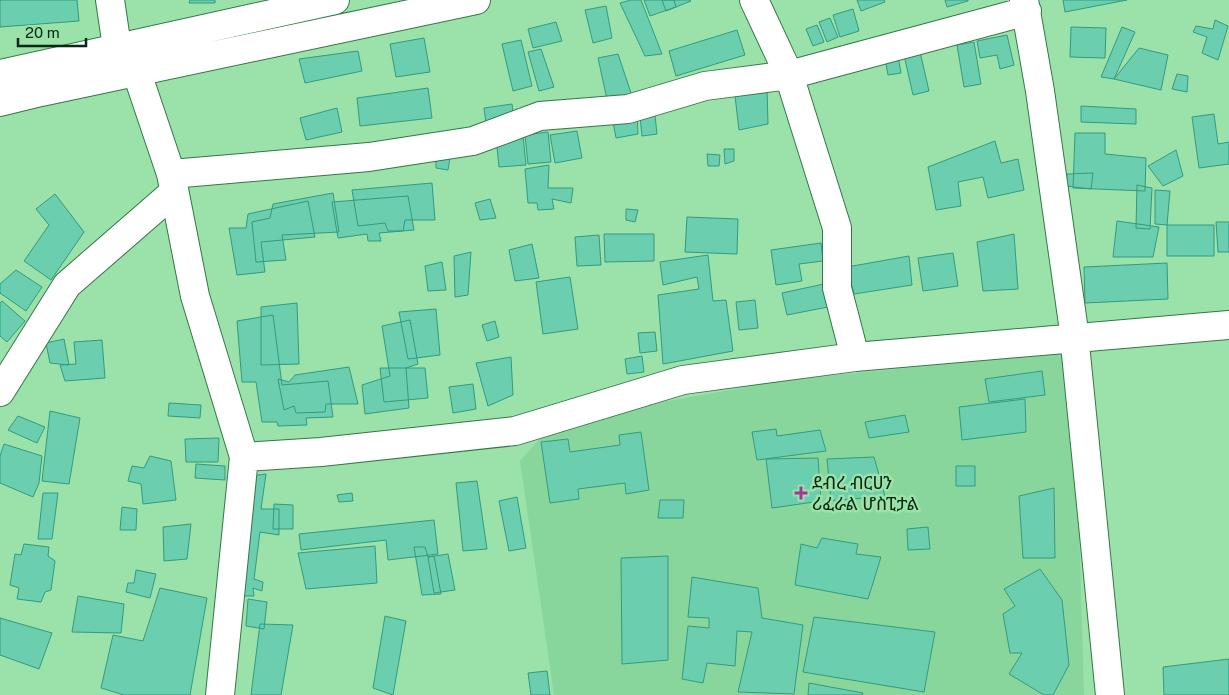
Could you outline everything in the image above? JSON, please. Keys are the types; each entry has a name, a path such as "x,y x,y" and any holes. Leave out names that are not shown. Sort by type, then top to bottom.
{"street":[{"path":"110,0 117,47 137,72 172,183 196,296 244,457 220,695"},
{"path":"0,74 334,0"},
{"path":"0,102 476,0"},
{"path":"754,0 789,75 836,228 837,288 855,357"},
{"path":"0,392 67,286 172,183 473,141 540,116 628,109 705,86 789,75 1025,5 1037,73 1075,338 1110,695"},
{"path":"244,457 321,452 515,431 684,380 855,357 1229,325"}],"shaded area":[{"name":"ደብረ ብርሀን ሪፈራል ሆስፒታል","path":"1062,353 1079,525 1084,695 554,695 520,461 544,434 629,408 787,380"}],"building":[{"path":"0,0 77,0 79,21 0,27"},
{"path":"190,0 215,0 215,3 189,3"},
{"path":"641,0 662,54 645,56 620,3"},
{"path":"644,0 674,0 676,7 650,16"},
{"path":"662,0 690,0 691,1 666,11"},
{"path":"857,0 884,0 885,2 861,11"},
{"path":"945,0 968,0 968,1 947,7"},
{"path":"1063,0 1127,0 1065,12"},
{"path":"606,6 612,38 593,43 585,10"},
{"path":"853,9 859,31 840,37 833,15"},
{"path":"830,18 838,37 827,42 819,22"},
{"path":"1215,20 1228,26 1218,60 1202,53 1207,37 1193,32 1196,26 1213,29"},
{"path":"556,22 562,41 533,48 528,29"},
{"path":"817,25 824,42 813,46 806,29"},
{"path":"1071,27 1106,28 1105,58 1070,57"},
{"path":"1122,27 1135,32 1114,79 1101,77"},
{"path":"737,30 745,55 676,76 669,51"},
{"path":"1007,35 1014,65 1000,69 997,55 980,58 977,41"},
{"path":"424,38 430,72 396,77 390,44"},
{"path":"521,40 532,86 513,91 502,44"},
{"path":"974,42 981,84 964,87 957,45"},
{"path":"1139,48 1168,55 1161,90 1114,79"},
{"path":"541,49 554,87 539,91 528,52"},
{"path":"358,51 362,71 305,83 299,59"},
{"path":"920,52 929,91 913,95 904,55"},
{"path":"618,54 633,99 608,104 598,58"},
{"path":"898,56 901,73 888,75 885,58"},
{"path":"1177,74 1188,76 1187,92 1172,89"},
{"path":"428,88 432,118 360,126 357,98"},
{"path":"767,89 768,124 739,130 735,96"},
{"path":"512,104 514,119 486,123 484,108"},
{"path":"1081,106 1136,109 1136,124 1081,122"},
{"path":"337,108 342,132 306,140 300,118"},
{"path":"637,114 638,134 616,138 612,117"},
{"path":"1214,114 1218,144 1229,142 1229,164 1199,168 1192,117"},
{"path":"655,115 657,134 642,136 640,117"},
{"path":"577,131 582,158 555,163 550,135"},
{"path":"548,132 551,162 528,164 525,135"},
{"path":"1075,133 1105,133 1105,154 1146,158 1145,191 1073,188"},
{"path":"523,135 526,165 499,167 496,137"},
{"path":"995,141 1001,163 1018,159 1024,190 988,198 983,177 958,182 961,206 936,210 928,167"},
{"path":"724,149 734,149 734,161 725,164"},
{"path":"1176,150 1183,176 1163,186 1148,166"},
{"path":"707,154 720,155 719,166 708,166"},
{"path":"436,155 450,158 448,170 436,168"},
{"path":"549,165 548,188 573,188 571,203 552,199 554,209 538,210 537,203 528,203 525,169"},
{"path":"1093,173 1091,189 1066,186 1067,174"},
{"path":"432,183 435,220 405,220 403,231 388,231 385,223 358,226 352,190"},
{"path":"1137,185 1152,188 1150,229 1136,228"},
{"path":"1155,190 1170,191 1167,225 1155,224"},
{"path":"333,193 339,232 282,235 286,260 256,262 252,222 270,218 273,204"},
{"path":"55,194 84,232 51,280 24,261 49,225 36,209"},
{"path":"408,196 414,230 379,233 381,241 368,241 367,234 338,238 332,202"},
{"path":"490,199 496,218 480,220 475,203"},
{"path":"308,201 315,237 261,242 265,272 237,275 229,228 246,228 248,214"},
{"path":"626,209 638,210 635,222 626,220"},
{"path":"687,217 738,219 737,254 685,252"},
{"path":"1117,221 1159,227 1153,257 1113,257"},
{"path":"1216,222 1229,222 1229,252 1218,252"},
{"path":"1167,225 1214,225 1214,256 1167,256"},
{"path":"604,234 654,234 654,261 605,262"},
{"path":"1014,234 1018,289 983,291 977,242"},
{"path":"599,235 601,265 577,266 575,237"},
{"path":"821,243 823,261 799,264 802,281 776,285 771,250"},
{"path":"532,244 539,278 515,281 509,250"},
{"path":"471,252 468,295 455,297 454,256"},
{"path":"953,253 958,286 923,291 918,258"},
{"path":"708,255 713,301 726,300 733,351 663,364 658,295 699,289 697,277 663,285 660,262"},
{"path":"909,256 912,285 854,294 847,267"},
{"path":"442,262 446,290 428,291 425,266"},
{"path":"1167,263 1168,299 1085,303 1084,267"},
{"path":"16,270 42,287 26,311 0,293 0,284"},
{"path":"570,277 578,329 543,334 536,282"},
{"path":"833,282 838,305 787,315 782,293"},
{"path":"755,300 758,328 739,330 736,302"},
{"path":"2,301 25,321 7,342 0,336 0,303"},
{"path":"297,303 299,364 261,365 261,307"},
{"path":"436,309 440,355 408,359 399,312"},
{"path":"273,315 282,385 328,381 333,417 306,418 307,425 278,426 277,422 262,422 256,382 242,382 237,321"},
{"path":"410,320 418,364 406,368 409,408 365,414 362,385 390,376 382,326"},
{"path":"495,321 499,337 487,341 482,325"},
{"path":"655,332 657,351 640,353 638,333"},
{"path":"64,339 69,365 50,363 46,343"},
{"path":"102,340 105,378 65,381 60,365 76,364 74,342"},
{"path":"642,356 644,372 627,374 625,359"},
{"path":"511,357 513,395 488,406 476,363"},
{"path":"349,367 358,404 326,404 325,412 296,413 294,406 284,410 278,379 289,382 295,375"},
{"path":"380,368 425,368 428,398 384,402"},
{"path":"1042,371 1045,395 989,402 985,379"},
{"path":"473,384 476,409 453,413 449,387"},
{"path":"1025,399 1026,432 962,440 959,407"},
{"path":"169,403 201,405 200,418 168,416"},
{"path":"50,411 80,418 69,484 42,481"},
{"path":"905,415 909,432 869,438 865,422"},
{"path":"18,416 45,427 37,443 8,430"},
{"path":"776,429 777,436 820,430 826,451 757,460 752,432"},
{"path":"641,432 649,490 626,494 625,483 578,489 579,499 550,503 541,442 568,439 570,452 620,445 619,435"},
{"path":"219,438 218,462 186,462 185,439"},
{"path":"4,444 42,456 39,483 33,497 0,483 0,456"},
{"path":"150,456 171,461 176,500 143,504 141,484 128,481 132,466 144,468"},
{"path":"874,457 885,496 831,501 827,459"},
{"path":"818,458 821,501 772,508 766,459"},
{"path":"196,464 225,466 225,480 195,478"},
{"path":"956,466 975,466 975,486 956,486"},
{"path":"266,474 261,509 279,509 279,535 260,532 254,579 263,582 262,591 253,588 254,596 240,596 251,476"},
{"path":"477,481 487,549 463,551 456,483"},
{"path":"1054,488 1055,558 1023,558 1019,496"},
{"path":"43,493 58,493 52,539 38,539"},
{"path":"352,493 353,501 339,502 337,495"},
{"path":"517,497 526,548 509,551 499,501"},
{"path":"660,500 684,500 683,518 658,518"},
{"path":"274,504 293,505 293,529 273,529"},
{"path":"122,507 137,509 136,530 120,530"},
{"path":"434,520 438,554 388,560 386,540 301,550 299,534"},
{"path":"191,524 187,559 164,561 163,527"},
{"path":"928,527 930,549 908,550 907,529"},
{"path":"822,538 858,544 856,554 881,557 868,599 795,585 801,544 817,548"},
{"path":"24,544 49,547 48,556 55,561 51,590 45,592 41,602 17,599 19,588 10,585 15,554 21,555"},
{"path":"375,546 377,583 306,589 298,553"},
{"path":"414,547 425,547 428,557 434,556 441,594 422,595"},
{"path":"448,554 455,590 434,593 428,557"},
{"path":"668,556 668,660 622,664 621,558"},
{"path":"1040,569 1062,600 1069,665 1053,695 1044,695 1009,674 1022,653 1010,653 1003,614 1015,606 1004,589"},
{"path":"136,570 156,574 150,598 126,592 128,583 134,583"},
{"path":"692,577 758,588 762,618 803,625 794,694 738,692 752,632 737,631 735,666 707,663 703,683 682,679 688,626 709,628 709,618 688,617"},
{"path":"160,588 207,598 190,695 124,695 101,688 113,635 143,641"},
{"path":"78,596 124,604 121,633 72,632"},
{"path":"248,599 267,602 264,629 246,626"},
{"path":"385,616 406,621 393,695 373,688"},
{"path":"814,617 935,632 924,692 803,672"},
{"path":"0,618 52,633 39,669 0,655"},
{"path":"260,624 293,625 281,695 251,695"},
{"path":"1229,659 1229,695 1164,695 1163,667"},
{"path":"547,671 550,695 531,695 528,673"},
{"path":"809,683 863,693 862,695 808,695"}],"place":[{"name":"ደብረ ብርሀን ሪፈራል ሆስፒታል","path":"801,493"}]}
